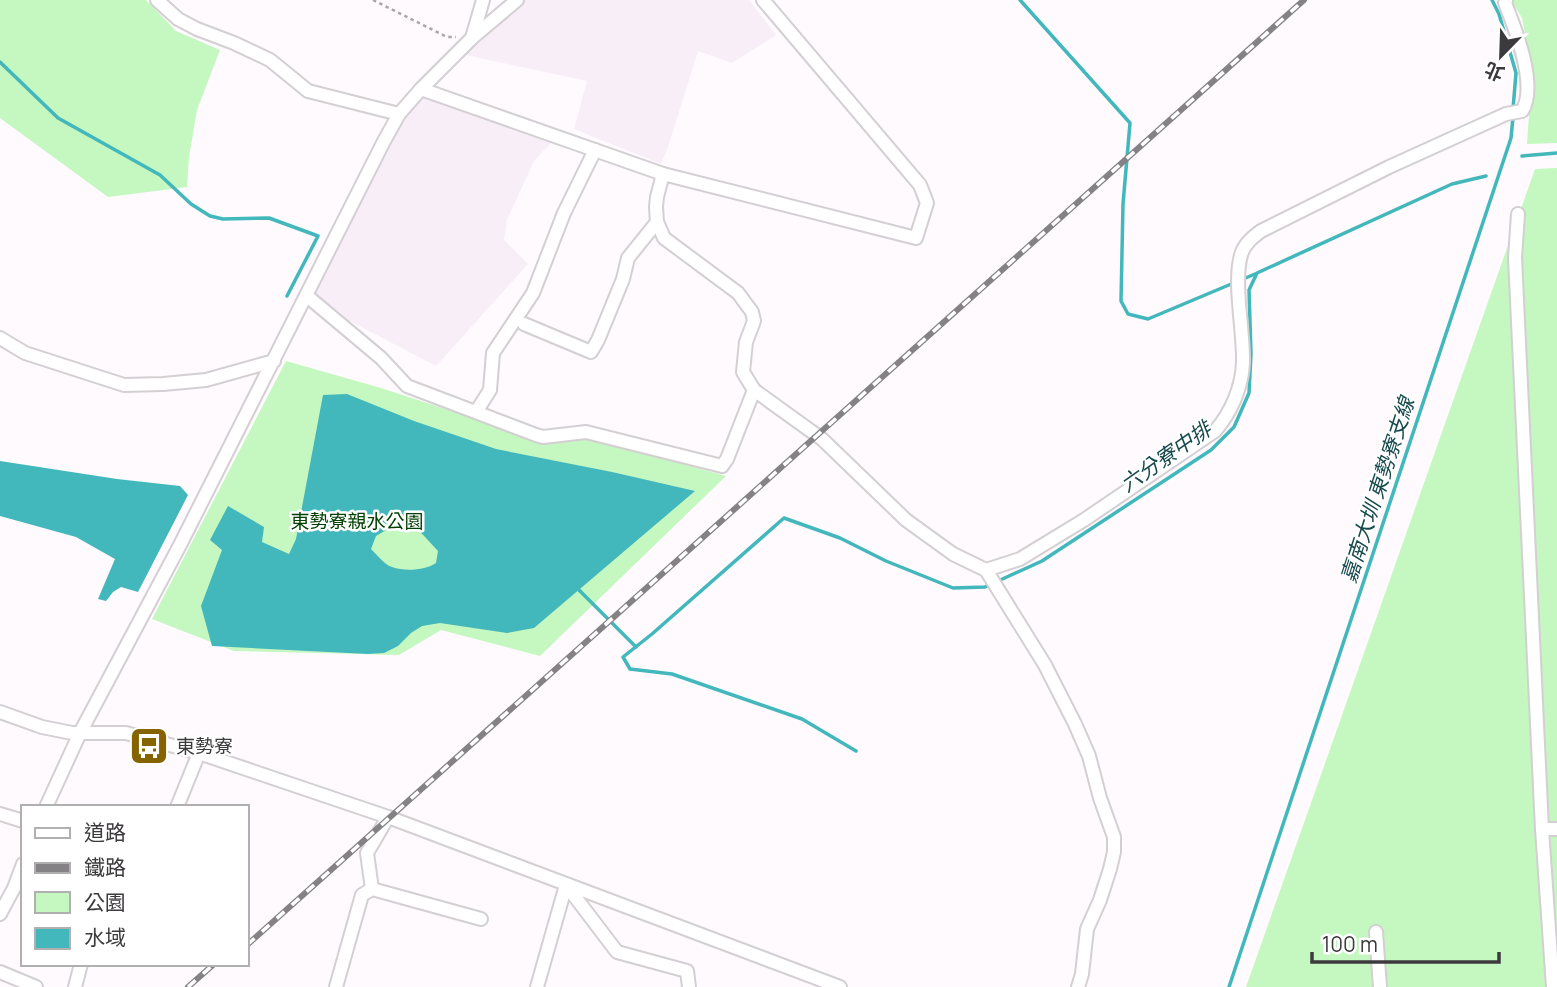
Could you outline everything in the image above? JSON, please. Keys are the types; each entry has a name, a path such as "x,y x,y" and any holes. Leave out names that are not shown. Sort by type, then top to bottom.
{"street":[{"path":"157,0 178,19 270,60 308,91 399,114"},
{"path":"472,38 483,0"},
{"path":"47,805 80,733 180,545 399,114 472,38 517,0"},
{"path":"421,89 663,174 916,239 927,203 920,185 763,0"},
{"path":"988,572 1020,559 1084,520 1215,431 1226,419 1233,404 1243,365 1239,270 1241,254 1250,239 1401,161 1506,114 1522,111 1527,103 1525,68 1521,41 1506,0"},
{"path":"476,412 490,390 493,353 533,293 564,213 596,150"},
{"path":"663,174 657,197 657,222 664,239 737,293 752,312 754,321 746,342 743,372 754,390 822,439 906,520 953,554 988,572 1045,665 1089,756 1114,836 1110,869 1087,929 1079,987"},
{"path":"1518,214 1515,258 1542,829 1553,987"},
{"path":"524,324 591,352 618,291 628,258 657,222"},
{"path":"307,296 381,359 407,386 543,437 586,432 722,466 754,390"},
{"path":"0,338 25,353 124,385 205,380 274,361"},
{"path":"0,712 42,727 80,733 126,733 199,753 388,817 840,987"},
{"path":"178,805 199,753"},
{"path":"0,814 21,820"},
{"path":"372,889 367,853 388,817"},
{"path":"1542,829 1557,829"},
{"path":"0,914 21,869"},
{"path":"0,884 14,888"},
{"path":"537,987 566,885"},
{"path":"566,885 617,952 687,971 689,987"},
{"path":"336,987 362,895 372,889 481,919"},
{"path":"1377,932 1380,987"},
{"path":"75,987 80,966"},
{"path":"0,972 36,987"}],"path":[{"path":"373,0 447,37 472,38"}],"shaded area":[{"path":"522,0 749,0 776,35 732,63 698,51 661,164 574,129 587,81 461,54"},
{"path":"422,90 562,131 534,161 507,220 504,240 528,264 436,366 306,298 382,145"}],"green space":[{"path":"0,0 146,0 176,31 220,50 197,110 187,187 108,197 0,118"},
{"path":"1511,0 1557,0 1557,143 1527,144 1532,71 1522,18"},
{"path":"1557,168 1557,987 1246,987 1535,169"},
{"name":"東勢寮親水公園","path":"286,361 381,388 538,439 585,437 726,476 540,656 441,630 399,655 234,651 152,619"}],"water":[{"name":"東勢寮親水公園","path":"347,394 414,421 496,449 695,491 534,628 507,633 440,623 422,626 398,646 384,653 368,654 212,646 201,606 222,550 210,540 228,506 264,527 262,542 289,554 296,539 323,395","holes":["401,521 412,523 438,551 436,563 421,569 397,569 387,564 371,549 376,536"]},
{"path":"0,461 180,486 188,495 138,592 121,587 106,601 98,599 115,559 76,537 0,516"}],"waterway":[{"path":"1020,0 1130,123 1123,204 1121,301 1128,314 1148,319 1255,274"},
{"name":"嘉南大圳 東勢寮支線","path":"1492,0 1499,14 1516,73 1513,109"},
{"path":"0,62 58,118 160,175 191,204 210,216 223,219 269,218 318,236 287,296"},
{"name":"嘉南大圳 東勢寮支線","path":"1229,987 1511,138 1513,117"},
{"name":"六分寮中排","path":"1522,156 1557,153"},
{"name":"六分寮中排","path":"998,581 1042,561 1211,450 1234,427 1249,393 1249,290 1257,273 1452,184 1486,176"},
{"path":"856,751 802,719 672,674 630,669 623,657 784,518 840,538 886,561 953,588 985,587 991,584"},
{"path":"579,590 636,647"}],"railway":[{"path":"248,944 1304,0"},
{"path":"188,987 212,966"}],"place":[{"name":"東勢寮","path":"149,746"}]}
